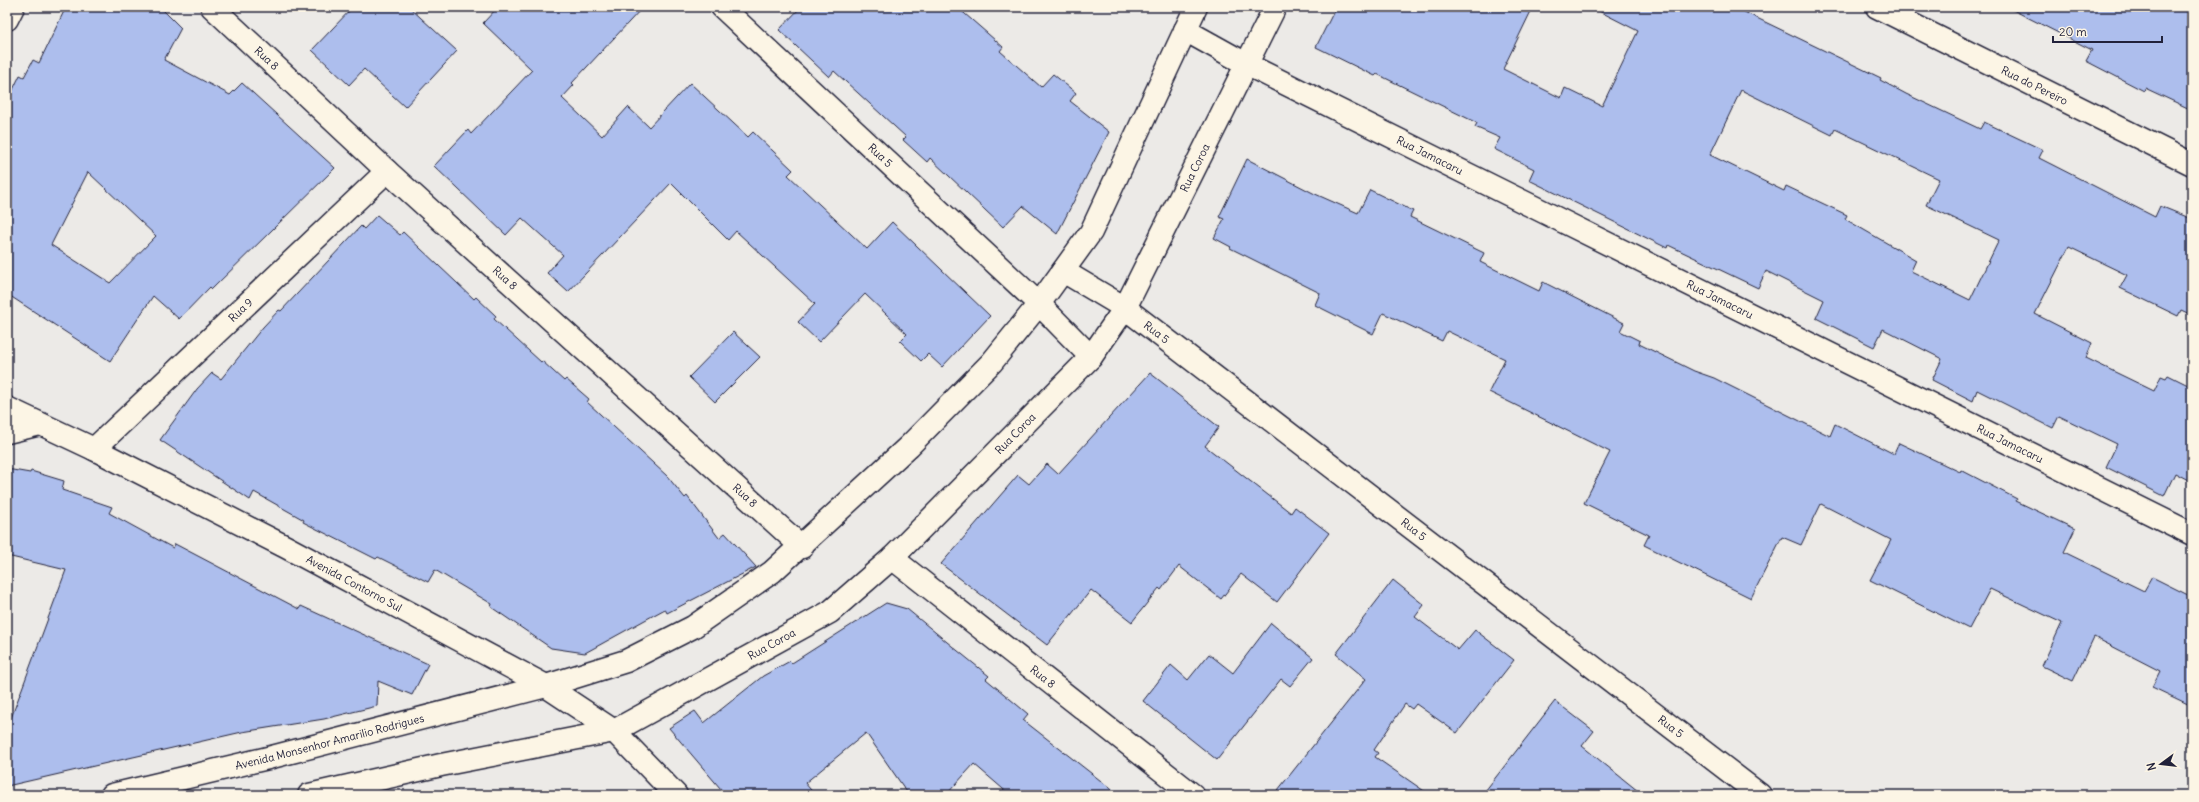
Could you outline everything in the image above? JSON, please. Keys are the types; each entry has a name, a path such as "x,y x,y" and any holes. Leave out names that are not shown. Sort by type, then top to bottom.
{"street":[{"path":"7,19 13,7"},
{"name":"Rua 8","path":"212,7 387,171 802,547"},
{"name":"Rua 5","path":"722,7 1039,304 1091,357"},
{"path":"546,686 626,661 693,627 772,572 802,547 909,446 992,362 1039,304 1091,232 1196,7"},
{"name":"Rua Coroa","path":"614,731 830,612 892,558 1091,357 1125,308 1248,65 1275,7"},
{"name":"Rua do Pereiro","path":"1877,7 2192,164"},
{"name":"Rua Jamacaru","path":"1185,30 1248,65 2192,534"},
{"name":"Rua 9","path":"94,449 387,171"},
{"name":"Rua 5","path":"1063,271 1125,308 1760,795"},
{"name":"Avenida Contorno Sul","path":"7,408 94,449 300,554 546,686 614,731 676,795"},
{"path":"7,432 40,424"},
{"name":"Rua 8","path":"892,558 1193,795"},
{"name":"Avenida Monsenhor Amarilio Rodrigues","path":"112,795 268,758 546,686"},
{"path":"309,795 440,765 614,731"}],"building":[{"path":"66,7 160,7 181,28 164,60 230,95 242,83 335,168 212,289 210,287 179,319 153,296 110,361 7,294 7,102 20,75 24,77 33,60 39,63","holes":["88,172 156,236 110,283 51,245"]},
{"path":"353,7 409,7 457,51 405,107 364,69 349,85 312,50"},
{"path":"498,7 643,7 572,83 574,85 562,98 602,136 628,107 649,127 690,83 748,137 753,132 793,170 788,175 867,249 892,222 990,316 942,367 928,354 921,361 900,341 907,334 865,294 819,342 798,322 815,304 736,231 728,240 671,183 568,292 547,273 563,255 522,218 506,235 434,166 468,130 471,134 532,70 483,23"},
{"path":"801,7 957,7 1003,47 1000,51 1041,87 1053,74 1076,93 1070,101 1109,132 1057,234 1023,206 1003,227 930,158 927,162 903,140 906,137 834,71 829,77 779,30"},
{"path":"1336,7 1533,7 1503,69 1561,98 1565,88 1602,106 1638,31 1591,7 1734,7 1881,78 1880,80 1906,94 1980,129 1984,122 2043,150 2039,158 2155,217 2160,206 2192,219 2192,315 2181,310 2178,316 2120,288 2127,275 2069,247 2035,314 2092,343 2086,358 2154,391 2161,376 2166,378 2168,375 2192,387 2192,482 2175,473 2164,496 2106,467 2117,444 2059,416 2053,428 1977,390 1973,401 1932,380 1942,359 1883,329 1874,347 1816,318 1824,300 1766,271 1758,288 1668,245 1667,248 1529,180 1534,169 1494,149 1500,138 1475,127 1477,123 1377,74 1375,76 1316,47","holes":["1741,90 1832,135 1835,129 1939,179 1926,205 1999,240 1970,300 1911,271 1916,260 1845,219 1847,215 1786,186 1784,191 1710,155"]},
{"path":"2007,7 2192,7 2192,110 2145,88 2144,91 2086,61 2092,50"},
{"path":"1247,159 1313,193 1358,213 1370,190 1413,211 1410,217 1484,253 1480,262 1539,291 1543,282 1624,323 1620,331 1640,341 1639,344 1694,371 1714,378 1830,436 1835,424 1894,454 1899,443 1960,472 1961,470 2017,499 2016,501 2075,529 2064,552 2144,591 2152,577 2192,597 2192,706 2152,687 2160,671 2094,637 2073,681 2042,666 2062,623 1990,589 1969,629 1870,580 1891,540 1821,504 1801,545 1782,537 1751,598 1644,545 1649,535 1584,503 1610,452 1489,392 1505,359 1447,331 1442,341 1383,313 1373,334 1315,305 1320,293 1230,248 1231,247 1214,238 1224,219 1219,217"},
{"path":"377,215 400,235 403,232 474,299 476,297 496,316 494,319 541,362 542,361 564,381 566,379 589,399 587,402 667,476 685,498 687,496 719,538 725,533 756,567 667,613 665,609 585,653 551,648 491,607 492,604 435,570 428,582 378,557 376,559 303,522 304,520 254,492 250,500 160,440 197,389 212,373 221,379 263,327 279,310 281,311 361,226 364,229"},
{"path":"733,332 760,357 715,402 689,377"},
{"path":"1150,373 1219,427 1205,446 1291,513 1295,507 1329,533 1277,602 1241,574 1221,599 1179,566 1161,590 1159,588 1132,622 1091,590 1047,645 941,564 1018,475 1029,484 1047,464 1058,474"},
{"path":"7,469 30,473 31,471 64,481 62,490 112,507 109,513 173,548 175,544 299,609 301,606 428,664 412,695 378,681 377,706 324,719 242,732 7,786 7,729 66,570 7,556"},
{"path":"1393,580 1424,605 1415,617 1458,650 1475,630 1514,660 1457,733 1416,704 1412,709 1405,704 1374,750 1378,753 1375,757 1430,795 1274,795 1366,679 1336,654"},
{"path":"886,603 907,609 989,676 986,679 1028,714 1023,720 1119,795 1010,795 974,764 946,795 909,795 866,733 805,783 815,795 726,795 669,728 695,711 704,723 763,676 790,661 792,663"},
{"path":"1271,623 1313,658 1290,686 1281,679 1217,760 1143,701 1171,665 1188,680 1209,654 1233,673"},
{"path":"1555,701 1594,731 1582,746 1643,795 1482,795"}]}
